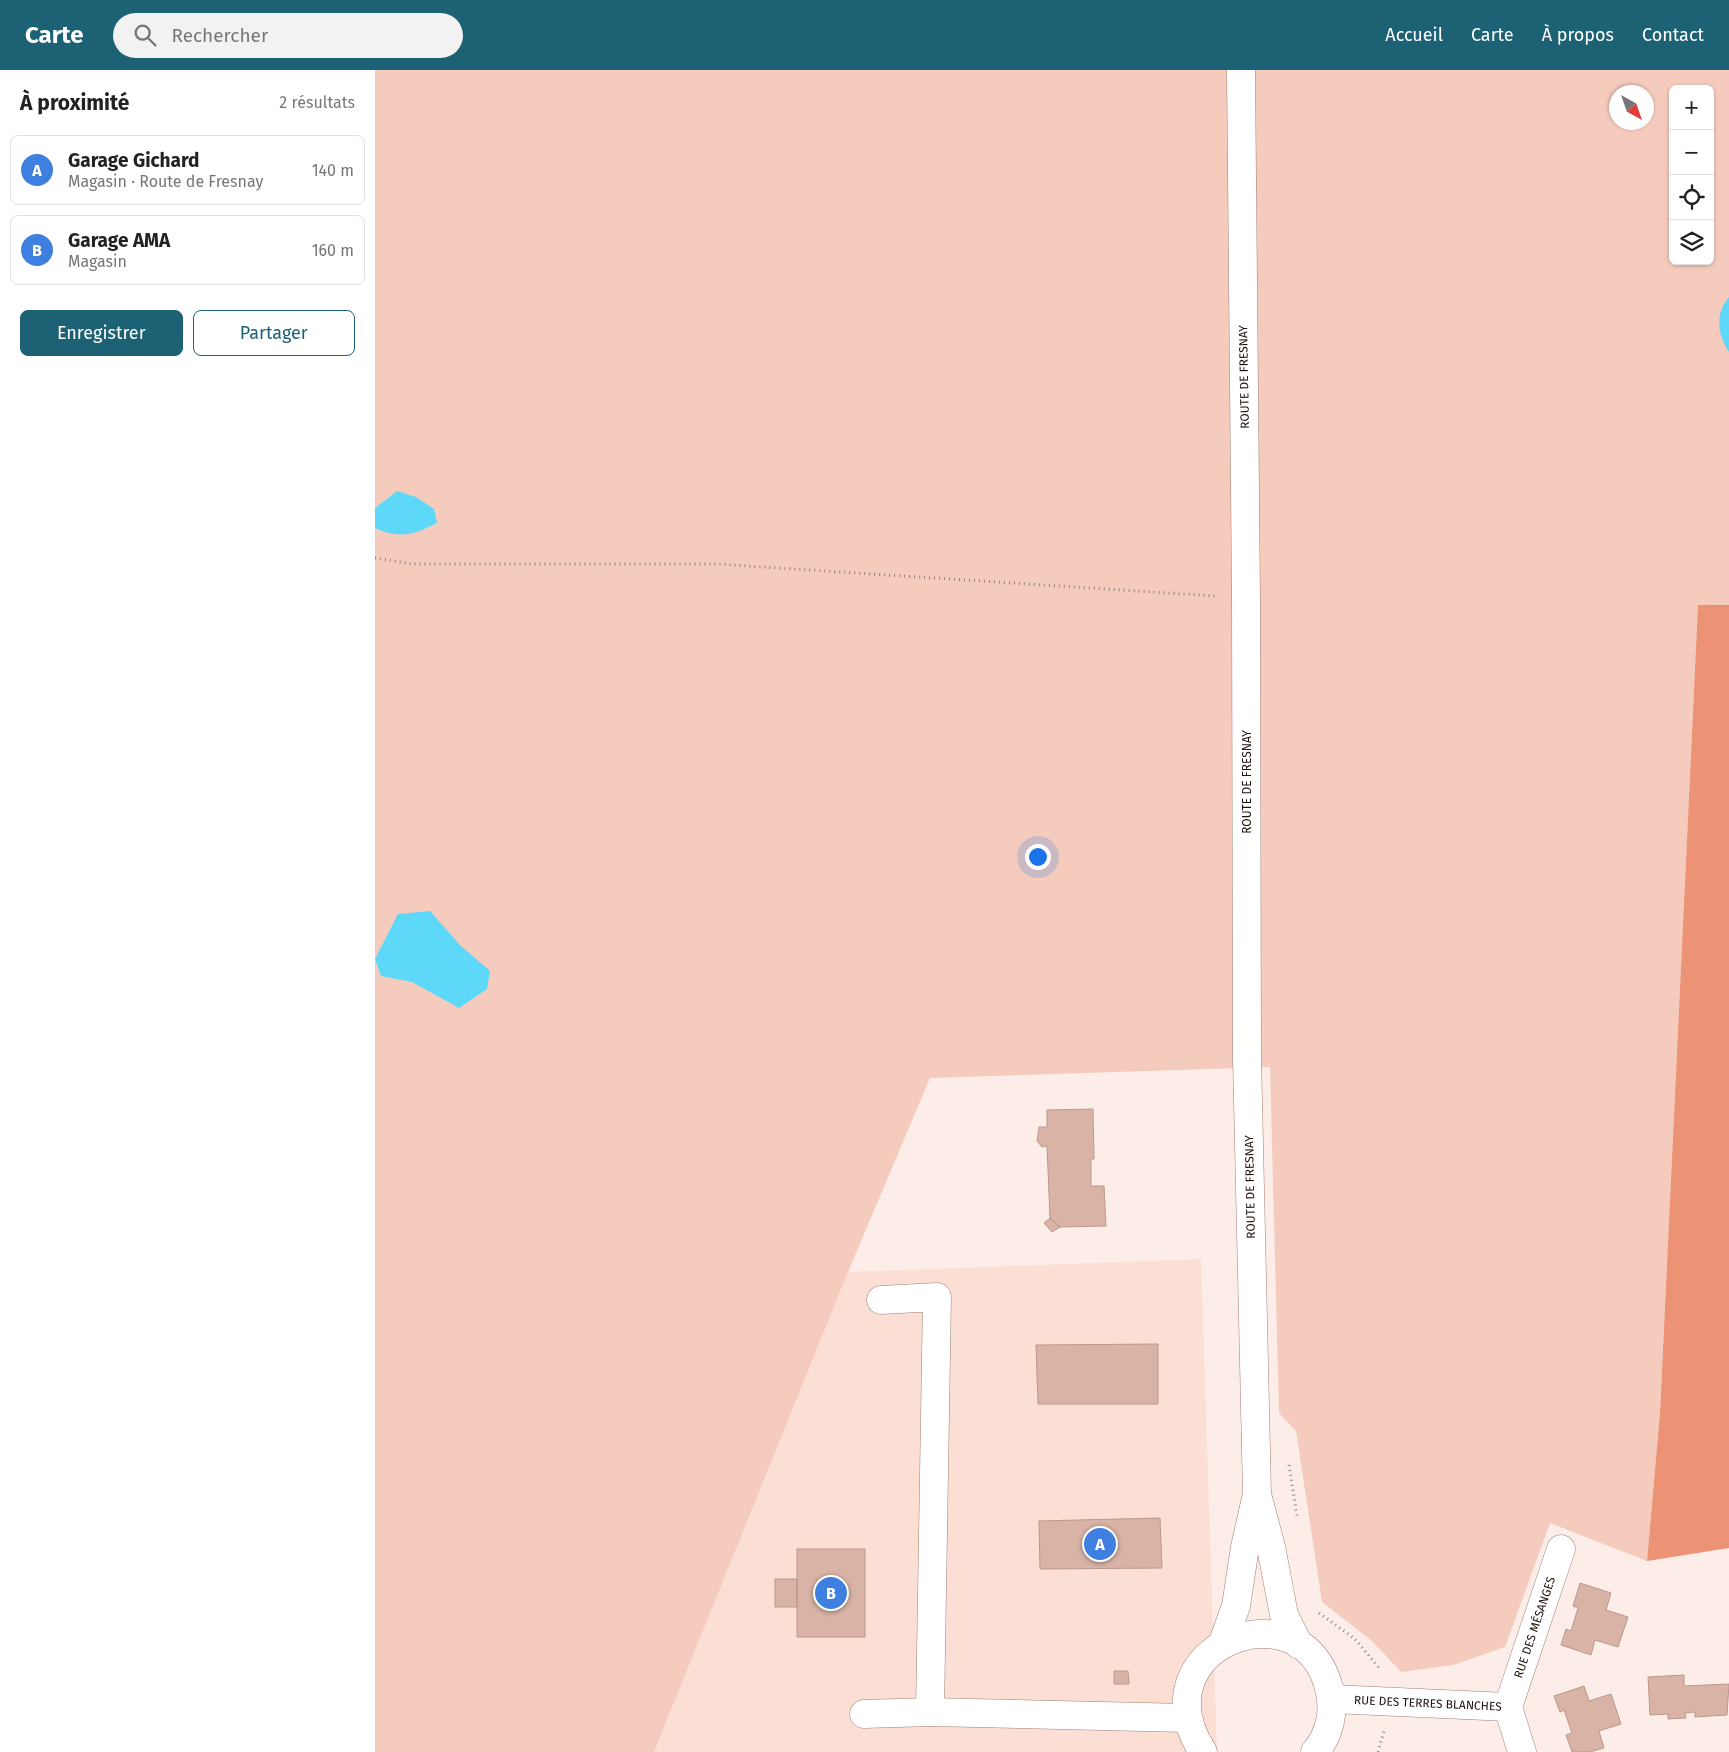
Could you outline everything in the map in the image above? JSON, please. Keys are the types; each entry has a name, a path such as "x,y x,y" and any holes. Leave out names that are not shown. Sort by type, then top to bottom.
{"street":[{"name":"ROUTE DE FRESNAY","path":"1241,70 1246,598 1247,1047 1257,1494 1271,1547 1284,1615 1299,1645"},
{"path":"881,1300 937,1298 930,1712"},
{"name":"ROUTE DE FRESNAY","path":"1222,1645 1236,1606 1245,1548 1257,1494"},
{"name":"RUE DES MÉSANGES","path":"1508,1708 1561,1549"},
{"path":"1203,1752 1193,1738 1187,1718 1187,1693 1196,1670 1212,1650 1233,1638 1258,1633 1280,1636 1299,1645 1315,1659 1327,1678 1332,1699 1330,1723 1321,1745 1315,1752"},
{"name":"RUE DES TERRES BLANCHES","path":"1332,1699 1508,1708 1522,1752"},
{"path":"864,1714 930,1712 1187,1718"}],"path":[{"path":"375,558 412,564 716,564 1246,598"},
{"path":"1289,1460 1298,1525"},
{"path":"1315,1606 1318,1613 1355,1638 1377,1664 1387,1681 1383,1740 1378,1752"}],"shaded area":[{"path":"375,70 1729,70 1729,605 1698,605 1660,1413 1647,1561 1550,1523 1505,1647 1453,1665 1401,1672 1372,1641 1322,1602 1296,1431 1279,1413 1270,1067 930,1078 848,1272 654,1752 375,1752"},
{"path":"1698,605 1729,605 1729,1548 1647,1561 1660,1413"},
{"path":"1201,1259 1217,1752 654,1752 848,1272"}],"water":[{"path":"1729,297 1729,352 1722,338 1719,324 1721,310"},
{"path":"397,491 416,497 434,509 437,523 414,533 406,534 392,534 375,528 375,508"},
{"path":"430,911 461,946 490,971 487,989 459,1008 412,982 381,976 375,959 398,914"}],"building":[{"path":"1093,1109 1094,1159 1091,1159 1091,1186 1104,1186 1106,1226 1060,1227 1050,1218 1047,1146 1042,1147 1037,1141 1039,1127 1047,1127 1047,1110"},
{"path":"1050,1218 1060,1227 1052,1232 1044,1223"},
{"path":"1158,1344 1158,1404 1038,1404 1036,1345"},
{"path":"1160,1518 1162,1568 1040,1569 1039,1521"},
{"path":"797,1549 865,1549 865,1637 797,1637"},
{"path":"775,1579 797,1579 797,1607 775,1607"},
{"path":"1580,1583 1611,1593 1606,1610 1628,1617 1618,1647 1595,1640 1591,1655 1561,1645 1566,1629 1571,1631 1578,1608 1573,1606"},
{"path":"1114,1671 1128,1671 1129,1684 1114,1684"},
{"path":"1684,1675 1684,1686 1729,1684 1727,1715 1695,1717 1695,1712 1685,1713 1686,1718 1668,1719 1668,1714 1650,1715 1648,1677"},
{"path":"1584,1686 1589,1701 1611,1694 1621,1724 1599,1731 1604,1748 1590,1752 1572,1752 1566,1735 1572,1733 1564,1710 1560,1712 1554,1696"}],"place":[{"name":"Garage Gichard","path":"1100,1544"},
{"name":"Garage AMA","path":"831,1593"}]}
